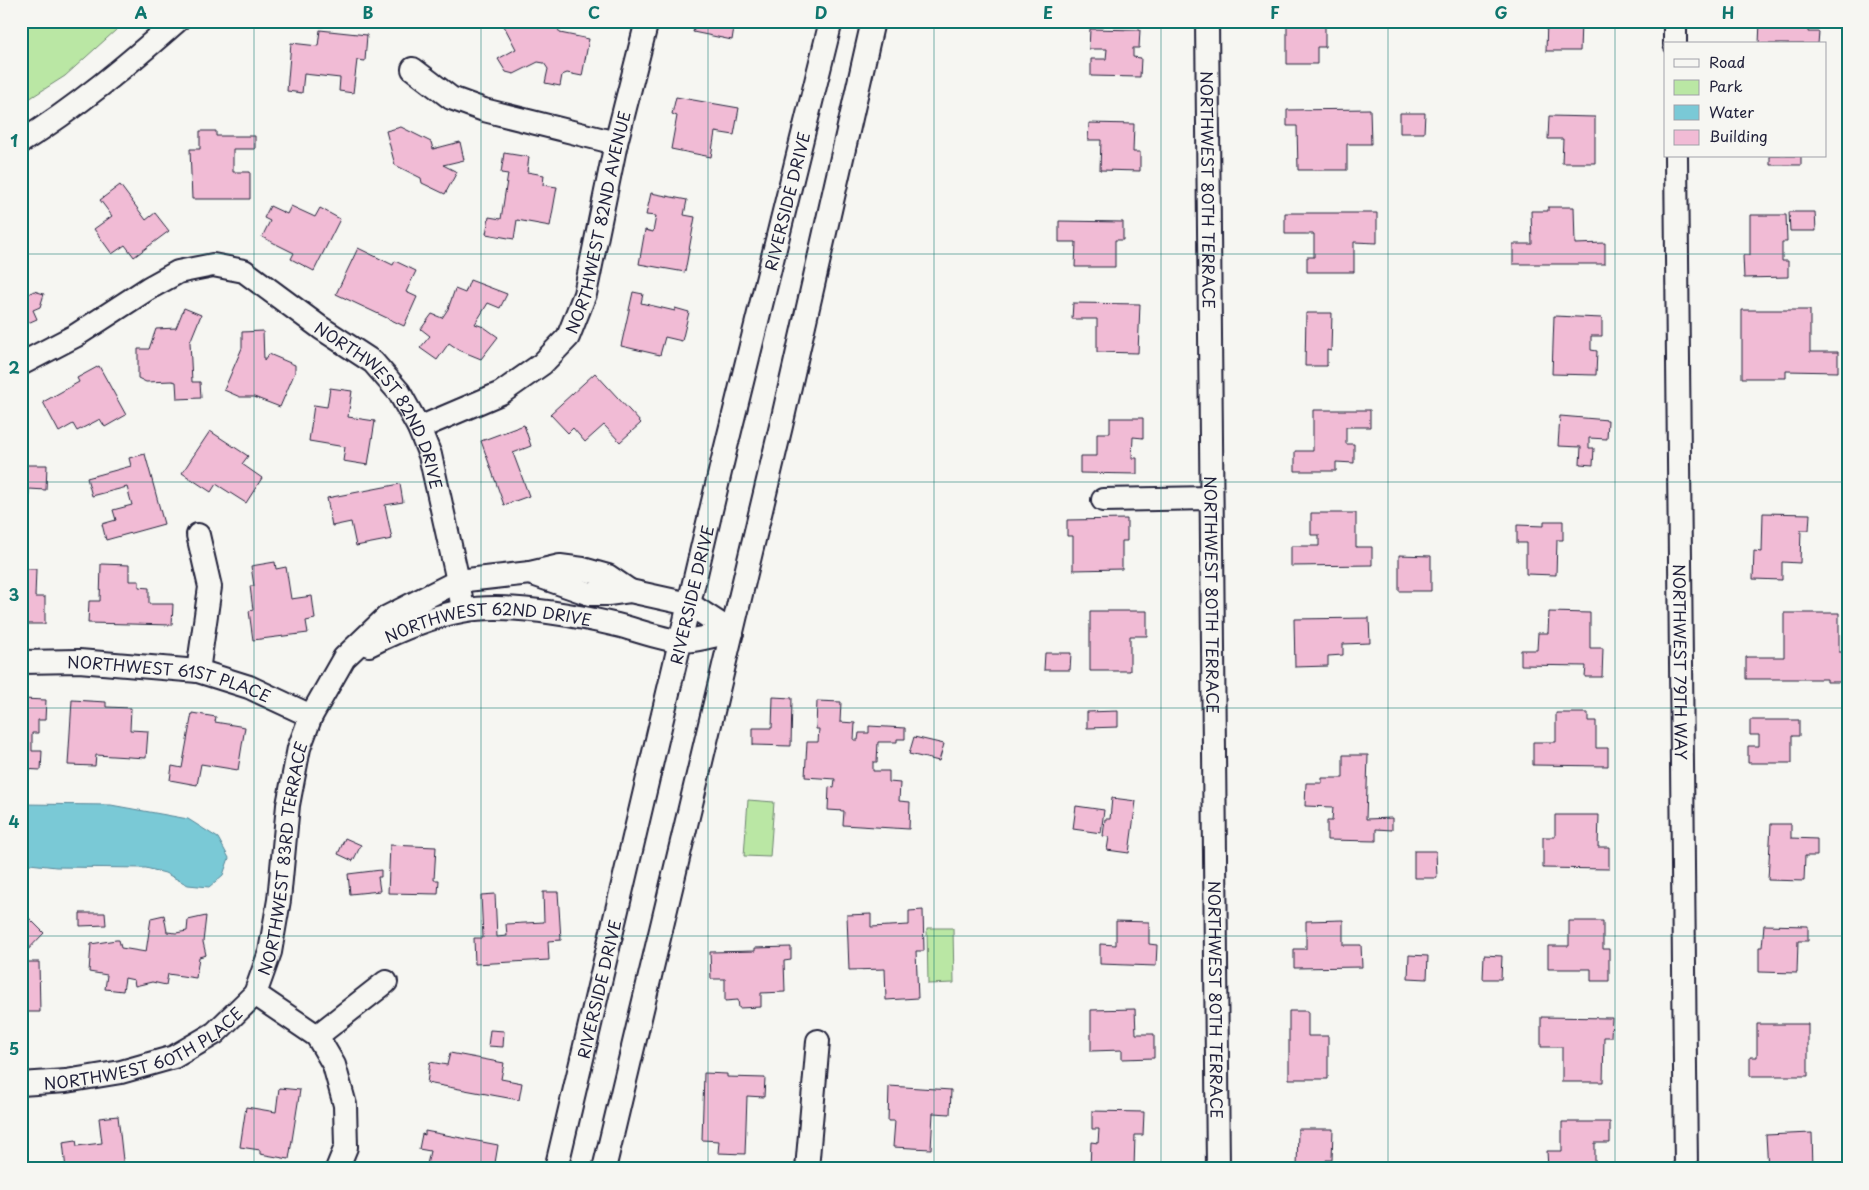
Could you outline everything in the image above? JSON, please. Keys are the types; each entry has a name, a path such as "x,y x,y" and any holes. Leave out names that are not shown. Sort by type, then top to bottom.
{"street":[{"path":"21,142 48,125 97,89 177,21"},
{"name":"NORTHWEST 82ND AVENUE","path":"419,428 501,394 542,364 568,338 585,294 616,143 647,21"},
{"name":"RIVERSIDE DRIVE","path":"556,1169 680,641 831,21"},
{"path":"604,1169 784,416 873,21"},
{"name":"NORTHWEST 80TH TERRACE","path":"1207,21 1218,1169"},
{"path":"1675,21 1676,42"},
{"path":"413,69 451,98 484,110 616,143"},
{"name":"NORTHWEST 79TH WAY","path":"1676,158 1686,1169"},
{"name":"NORTHWEST 82ND DRIVE","path":"21,364 76,336 149,288 178,272 213,266 244,271 321,328 373,362 399,392 419,428 430,455 463,610"},
{"path":"1103,500 1211,498"},
{"path":"198,535 210,587 198,672"},
{"name":"NORTHWEST 62ND DRIVE","path":"344,658 388,617 458,581 530,573 560,566 583,569 608,576 630,592"},
{"name":"NORTHWEST 62ND DRIVE","path":"530,573 590,594 630,592 689,604 732,632"},
{"path":"554,614 560,584"},
{"name":"NORTHWEST 62ND DRIVE","path":"344,658 399,629 463,610 495,608 528,610 616,625 680,641 732,632"},
{"name":"NORTHWEST 83RD TERRACE","path":"337,1169 346,1147 345,1105 334,1065 316,1036 255,994 270,952 279,900 288,805 299,748 311,716 344,658"},
{"name":"NORTHWEST 61ST PLACE","path":"21,662 79,661 198,672 249,688 311,716"},
{"path":"316,1036 386,982"},
{"name":"NORTHWEST 60TH PLACE","path":"21,1084 66,1081 121,1072 174,1057 215,1033 255,994"},
{"path":"806,1169 818,1041"}],"green space":[{"path":"21,21 126,21 65,76 21,104"},
{"path":"748,800 774,802 770,857 744,856"},
{"path":"927,928 953,928 954,983 928,984"}],"water":[{"path":"21,804 111,805 188,819 218,838 229,858 223,875 209,887 188,885 165,873 146,868 56,867 21,863"}],"building":[{"path":"508,21 554,21 560,33 589,39 582,76 567,73 562,75 560,86 545,83 548,69 544,63 538,62 514,74 506,72 498,59 516,49 503,24"},
{"path":"696,21 735,21 732,40 693,32"},
{"path":"1287,21 1325,21 1325,47 1317,47 1317,64 1287,64"},
{"path":"1547,21 1581,21 1580,51 1546,51"},
{"path":"1760,21 1808,21 1808,32 1819,32 1818,42 1759,42"},
{"path":"1090,29 1140,30 1139,48 1133,48 1133,57 1141,58 1140,77 1091,76 1091,59 1106,59 1107,49 1089,49"},
{"path":"320,30 367,35 365,61 357,60 353,93 339,91 340,78 304,74 302,93 287,91 291,43 318,46"},
{"path":"676,97 739,108 734,135 715,132 711,157 671,149 677,116 672,114"},
{"path":"1370,109 1371,144 1347,144 1347,170 1298,170 1297,126 1287,126 1287,110"},
{"path":"1400,113 1425,113 1424,133 1400,133"},
{"path":"1549,116 1595,117 1595,163 1562,163 1563,139 1548,139"},
{"path":"1089,123 1134,124 1133,152 1140,152 1140,171 1100,170 1101,140 1088,140"},
{"path":"401,127 431,142 433,149 460,142 464,160 443,165 457,172 445,194 422,183 421,178 395,165 386,131"},
{"path":"200,131 216,131 216,136 255,136 255,149 233,149 233,172 250,172 250,199 192,199 190,149 200,149"},
{"path":"504,153 529,157 527,172 544,175 543,185 557,187 550,226 517,220 514,239 486,234 489,217 501,219 508,174 501,173"},
{"path":"1770,158 1801,158 1801,165 1770,165"},
{"path":"120,185 146,220 155,213 169,231 134,257 125,245 112,254 94,229 112,216 100,200"},
{"path":"651,193 687,200 684,215 695,217 685,272 639,264 645,230 653,232 656,216 646,215"},
{"path":"270,206 287,214 291,206 315,217 320,208 340,219 314,271 291,259 294,253 262,237 270,221 264,218"},
{"path":"1548,207 1574,207 1575,244 1605,243 1605,264 1513,264 1513,244 1532,244 1531,211 1548,211"},
{"path":"1789,212 1815,212 1816,231 1790,231"},
{"path":"1285,213 1377,213 1377,243 1354,242 1354,272 1307,272 1307,257 1314,257 1314,234 1285,234"},
{"path":"1750,215 1786,215 1787,242 1782,242 1782,261 1788,261 1788,277 1744,278 1743,255 1750,255"},
{"path":"1059,221 1123,222 1123,240 1115,240 1115,267 1075,267 1076,242 1059,242"},
{"path":"358,248 393,265 395,261 416,271 406,292 417,297 404,326 336,294"},
{"path":"470,280 507,294 500,308 488,303 475,324 484,327 498,337 481,359 459,350 449,343 437,360 420,348 430,336 421,329 432,314 442,318 448,309 455,289 465,293"},
{"path":"34,291 44,294 40,307 33,310 37,319 21,326 21,298"},
{"path":"633,292 643,294 641,303 675,311 675,308 689,312 682,341 665,337 660,355 621,346"},
{"path":"1073,303 1140,304 1138,353 1097,352 1097,319 1072,319"},
{"path":"184,308 201,315 190,342 192,382 200,382 201,398 177,399 176,382 146,382 138,378 138,349 149,349 156,329 176,328"},
{"path":"1742,310 1810,310 1810,352 1838,352 1838,372 1786,371 1786,378 1742,378"},
{"path":"1306,313 1332,313 1331,351 1327,350 1327,366 1305,366"},
{"path":"1554,316 1602,318 1602,336 1591,336 1591,350 1597,351 1596,375 1552,374"},
{"path":"263,331 264,361 269,354 295,365 295,372 280,407 254,397 240,397 224,390 242,348 242,332"},
{"path":"99,366 126,415 105,427 100,419 77,431 73,424 59,432 43,402 79,382 77,378"},
{"path":"595,373 641,423 620,442 604,425 585,442 573,428 568,433 550,414"},
{"path":"330,388 352,391 348,417 375,421 368,465 343,461 345,447 309,441 314,405 327,407"},
{"path":"1313,410 1370,410 1370,427 1346,427 1346,444 1354,444 1354,463 1336,462 1336,471 1295,471 1295,451 1313,451"},
{"path":"1560,416 1608,420 1607,439 1589,438 1589,448 1594,448 1593,465 1580,464 1581,447 1558,446"},
{"path":"1110,418 1143,418 1143,438 1133,437 1132,458 1137,458 1137,474 1080,473 1080,456 1097,456 1097,433 1110,433"},
{"path":"524,425 531,446 513,453 529,496 504,505 481,441"},
{"path":"210,431 248,456 242,464 262,478 246,503 216,484 211,492 182,473"},
{"path":"145,454 164,524 106,540 102,524 116,520 113,510 132,505 127,487 92,496 87,478 131,466 129,458"},
{"path":"21,465 47,465 46,490 29,489 28,512 21,512"},
{"path":"400,484 403,502 385,505 392,539 356,546 351,522 332,526 327,498"},
{"path":"1311,513 1356,513 1356,547 1372,547 1372,565 1291,566 1291,546 1319,546 1319,535 1311,535"},
{"path":"1763,513 1810,514 1809,530 1801,530 1800,563 1782,562 1782,580 1753,579 1754,551 1762,552"},
{"path":"1127,519 1127,541 1122,541 1122,569 1073,570 1073,536 1067,536 1067,520"},
{"path":"1544,521 1563,521 1563,540 1557,540 1556,575 1526,574 1526,543 1517,543 1517,525 1544,526"},
{"path":"1399,555 1431,556 1431,591 1399,591"},
{"path":"275,562 276,569 286,567 291,599 312,596 315,619 306,621 308,633 253,640 249,611 253,610 250,586 254,586 251,566"},
{"path":"101,564 129,565 129,581 139,581 139,587 149,588 149,604 173,604 172,625 88,623 89,601 100,601"},
{"path":"21,569 36,569 35,597 45,597 45,624 21,624"},
{"path":"1090,611 1147,611 1147,636 1130,636 1130,671 1090,671"},
{"path":"1549,612 1590,613 1590,648 1603,648 1602,677 1585,677 1586,666 1521,665 1521,650 1537,650 1538,633 1548,633"},
{"path":"1784,613 1839,613 1839,652 1848,652 1848,682 1827,682 1827,679 1746,679 1746,657 1784,657"},
{"path":"1369,618 1370,643 1343,644 1343,655 1328,656 1328,666 1295,667 1294,619"},
{"path":"1045,653 1071,653 1070,670 1044,670"},
{"path":"773,697 792,698 791,746 753,745 753,728 772,728"},
{"path":"22,699 46,700 45,720 38,720 38,733 32,733 32,751 42,751 41,770 21,769"},
{"path":"72,700 106,702 106,707 131,708 130,730 148,731 146,758 96,755 95,766 68,765"},
{"path":"817,701 841,702 840,722 855,723 854,740 858,740 859,733 869,733 869,726 905,728 905,739 897,739 897,742 878,742 877,762 873,762 873,771 889,771 889,782 900,783 899,801 910,802 909,829 843,825 844,811 828,810 829,787 834,788 835,779 805,777 807,742 818,742 819,729 816,729"},
{"path":"1118,711 1118,727 1087,728 1087,712"},
{"path":"192,713 216,717 215,722 245,727 238,770 201,764 197,785 170,780 172,766 182,768"},
{"path":"1556,713 1588,713 1588,721 1596,721 1596,748 1608,748 1608,766 1533,765 1533,742 1556,742"},
{"path":"1750,720 1799,720 1799,736 1792,736 1792,763 1748,763 1748,746 1759,746 1759,735 1750,735"},
{"path":"914,737 944,744 939,761 909,754"},
{"path":"1343,755 1368,755 1366,819 1392,818 1392,830 1376,829 1376,841 1327,840 1327,821 1332,821 1333,807 1305,806 1306,783 1322,783 1322,778 1343,778"},
{"path":"1112,798 1136,801 1129,853 1107,850 1109,837 1103,836 1105,819 1110,819"},
{"path":"1076,806 1104,810 1101,833 1073,829"},
{"path":"1555,815 1599,815 1598,847 1609,847 1609,869 1543,868 1543,837 1555,837"},
{"path":"1771,824 1791,824 1791,838 1817,839 1817,856 1805,856 1804,881 1768,880"},
{"path":"345,838 361,845 353,861 338,854"},
{"path":"390,845 436,847 434,880 439,880 438,894 388,893"},
{"path":"1414,851 1436,851 1437,878 1414,878"},
{"path":"381,870 381,877 378,877 380,891 350,894 348,874"},
{"path":"543,892 558,892 561,940 548,941 549,960 475,964 474,938 483,938 481,895 495,894 497,937 507,936 506,924 544,922"},
{"path":"923,910 924,951 916,951 918,998 886,1000 885,969 849,970 847,915 871,914 871,927 909,925 909,911"},
{"path":"80,913 105,913 106,925 80,926"},
{"path":"164,915 167,932 176,933 187,931 188,920 206,916 203,942 206,955 199,957 196,978 168,974 166,985 152,982 135,986 134,980 125,978 123,991 105,989 107,975 89,972 91,944 119,940 121,948 146,952 151,918"},
{"path":"29,918 44,933 22,956 28,962 39,962 40,1012 21,1012 21,927"},
{"path":"1343,920 1343,945 1361,945 1362,967 1294,968 1294,949 1306,949 1306,921"},
{"path":"1116,921 1149,922 1149,944 1157,945 1156,966 1100,964 1100,944 1116,945"},
{"path":"1569,921 1603,921 1603,949 1609,949 1609,981 1591,981 1591,969 1548,969 1548,946 1569,946"},
{"path":"1764,925 1808,926 1808,941 1798,941 1797,973 1759,972 1759,947 1762,947"},
{"path":"791,947 791,960 784,961 785,992 761,993 761,1007 739,1008 738,1000 725,1001 725,979 711,979 710,952 755,951 755,948"},
{"path":"1409,955 1428,956 1427,979 1408,978"},
{"path":"1484,955 1502,956 1501,979 1483,979"},
{"path":"1135,1009 1136,1034 1154,1034 1154,1058 1122,1059 1122,1050 1091,1051 1091,1010"},
{"path":"1289,1011 1308,1011 1308,1036 1328,1036 1328,1079 1289,1079"},
{"path":"1541,1017 1612,1018 1611,1037 1604,1037 1603,1082 1562,1082 1562,1047 1541,1047"},
{"path":"1757,1024 1808,1024 1808,1076 1750,1076 1750,1057 1757,1057"},
{"path":"490,1030 504,1031 503,1047 488,1046"},
{"path":"450,1053 504,1063 501,1079 522,1083 519,1100 427,1083 430,1062 447,1065"},
{"path":"704,1073 727,1074 727,1077 765,1078 764,1097 747,1096 745,1154 718,1153 719,1141 702,1140"},
{"path":"889,1086 951,1090 950,1114 933,1113 931,1149 893,1147 895,1121 888,1121"},
{"path":"279,1088 300,1090 289,1159 260,1154 260,1150 240,1147 246,1107 276,1112"},
{"path":"1092,1111 1144,1112 1143,1135 1135,1135 1134,1169 1090,1169 1091,1142 1098,1143 1099,1129 1092,1129"},
{"path":"118,1116 124,1169 66,1169 63,1142 76,1140 77,1146 102,1143 99,1118"},
{"path":"1562,1122 1610,1122 1610,1143 1595,1143 1595,1169 1548,1169 1547,1151 1562,1151"},
{"path":"1298,1129 1333,1129 1332,1160 1326,1160 1326,1169 1297,1169"},
{"path":"425,1131 498,1145 494,1169 426,1169 430,1151 419,1149 422,1134 425,1135"},
{"path":"1812,1133 1813,1169 1768,1169 1766,1135"}]}
